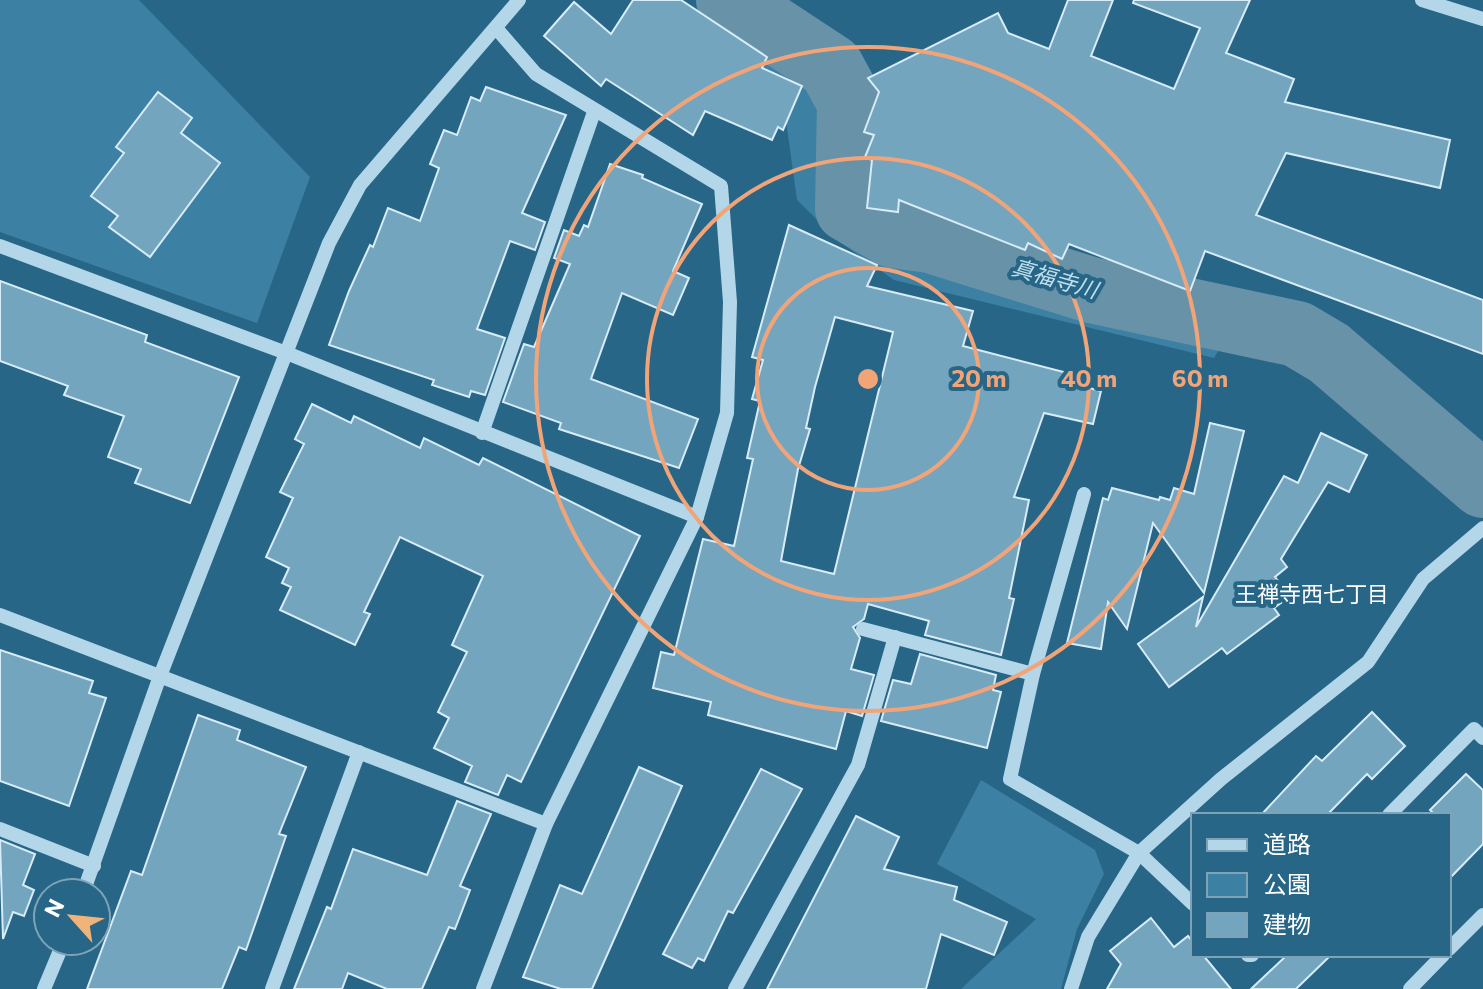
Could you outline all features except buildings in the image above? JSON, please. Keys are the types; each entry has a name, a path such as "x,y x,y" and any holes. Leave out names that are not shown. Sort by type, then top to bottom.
{"street":[{"path":"90,877 160,676 289,354 329,243 360,185 519,0"},
{"path":"1422,0 1483,19"},
{"path":"483,989 546,824 697,517 727,413 730,302 721,186 594,112 536,74 496,28"},
{"path":"482,433 594,112"},
{"path":"0,246 289,354 697,517"},
{"path":"1084,494 1033,674 1010,779 1139,853 1191,902"},
{"path":"1071,989 1088,937 1139,853 1221,779 1368,662 1423,579 1483,528"},
{"path":"0,615 546,824"},
{"path":"863,629 1033,674"},
{"path":"735,989 858,765 895,637"},
{"path":"1391,813 1480,729"},
{"path":"272,989 359,752"},
{"path":"0,829 94,866"},
{"path":"1451,947 1483,915"},
{"path":"44,989 57,957"},
{"path":"1410,989 1441,957"}],"green space":[{"path":"0,0 139,0 310,177 257,323 0,232"},
{"path":"729,0 743,0 839,81 832,150 841,207 864,230 1228,334 1214,358 894,280 840,242 797,200 783,99 722,32"},
{"path":"981,780 1095,850 1104,874 1077,929 1061,989 961,989 1036,919 937,864"}],"waterway":[{"name":"真福寺川","path":"729,0 831,67 850,102 848,209 893,235 930,240 1091,290 1297,334 1329,353 1483,485"}],"district":[{"name":"王禅寺西七丁目","path":"1312,593"}]}
